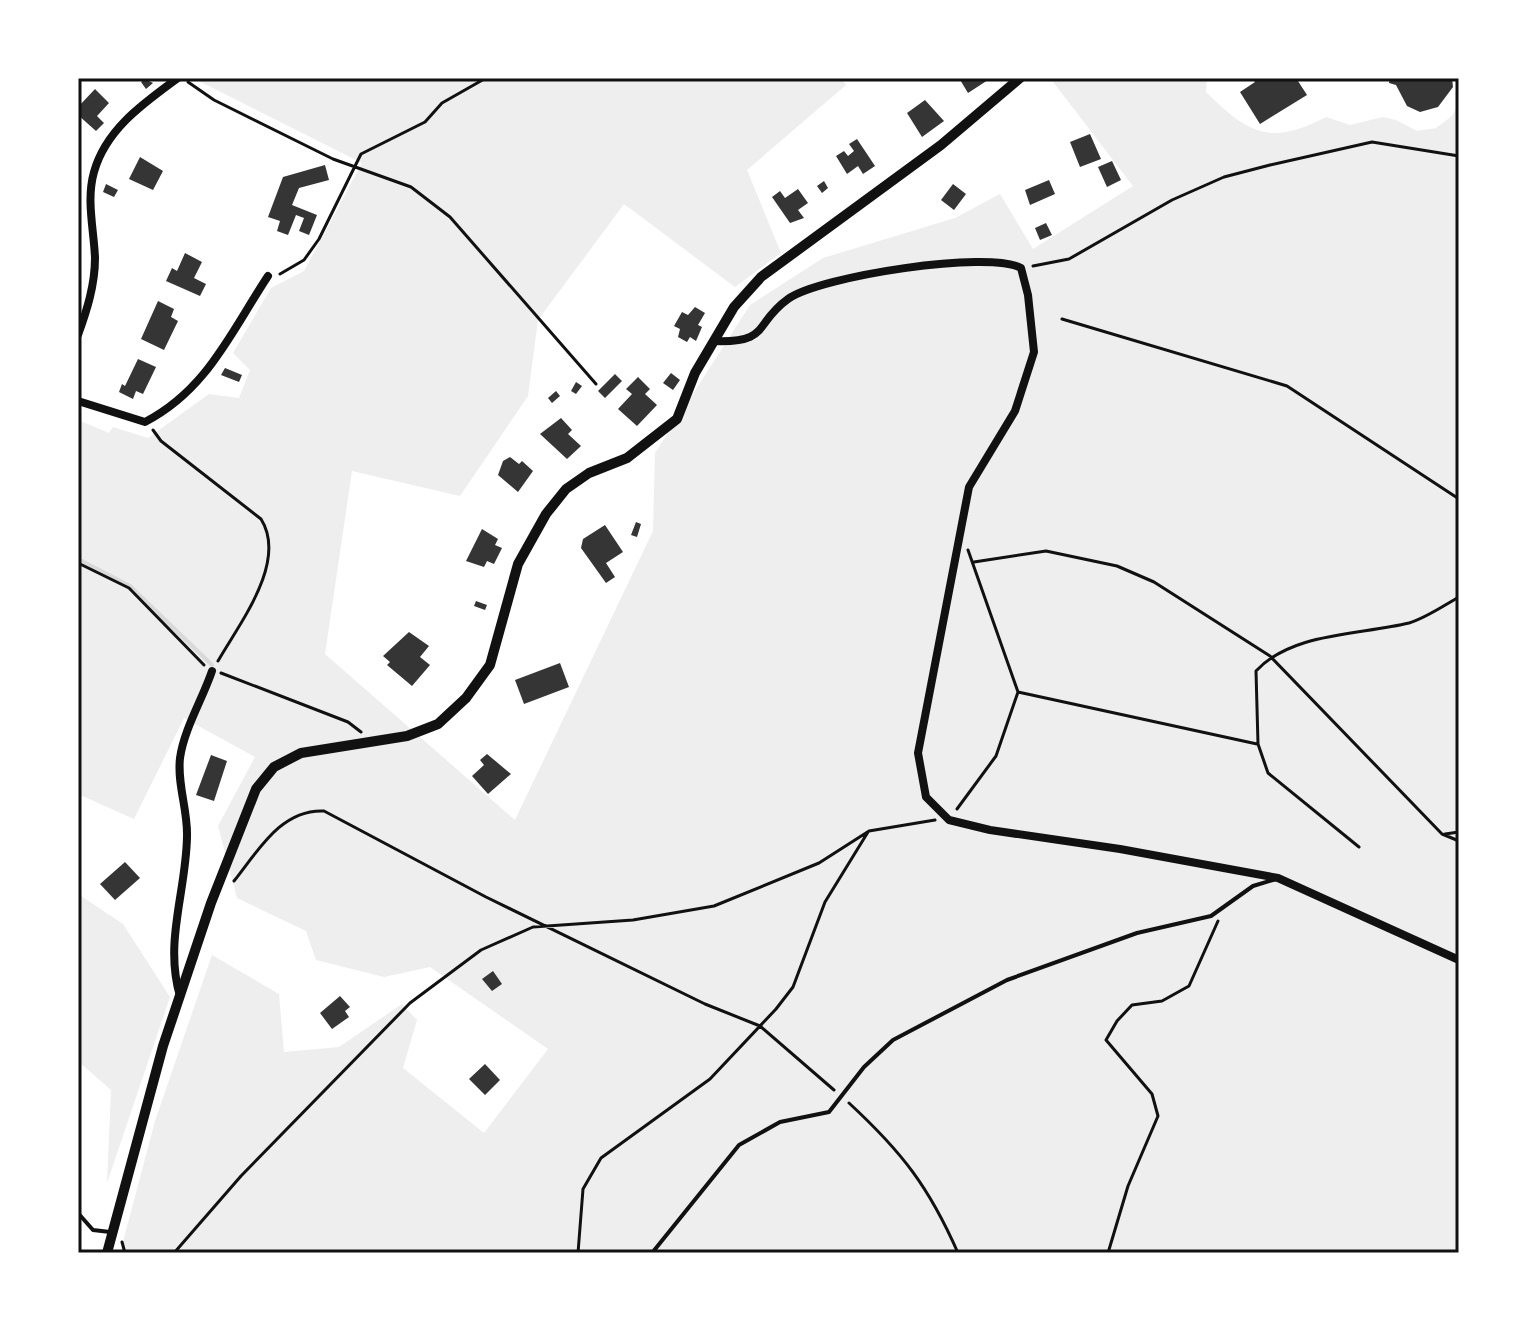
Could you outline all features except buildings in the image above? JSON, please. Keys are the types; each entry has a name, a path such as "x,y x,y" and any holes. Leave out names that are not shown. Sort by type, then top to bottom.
{"street":[{"path":"78,335 95,275 91,194 94,172 103,151 127,119 180,78"},
{"path":"107,1253 110,1232 180,996 256,789 274,767 301,753 407,736 438,724 466,698 490,665 518,564 546,514 566,489 589,473 627,458 677,419 695,373 734,307 761,277 908,171 1020,78"},
{"path":"714,341 741,342 760,332 787,299 823,283 854,276 999,261 1021,268 1028,295 1034,352 1015,411 969,487 918,753 926,797 949,820 990,830 1120,849 1278,878 1459,960"},
{"path":"78,401 145,422 187,395 205,376 268,276"},
{"path":"180,996 172,968 187,840 187,813 179,784 180,755 212,671"}],"lane":[{"path":"652,1253 739,1145 780,1122 829,1112 864,1067 893,1040 1007,980 1137,933 1211,916 1253,886 1278,878"},
{"path":"78,1213 93,1230 110,1232"}],"path":[{"path":"180,78 214,100 353,166 411,187 450,217 596,384"},
{"path":"268,276 282,274 304,260 319,239 361,154 425,122 442,103 486,78"},
{"path":"1021,268 1069,259 1172,200 1224,177 1274,164 1372,142 1459,156"},
{"path":"1062,319 1287,386 1459,499"},
{"path":"145,422 161,441 261,519 267,527 268,555 260,585 212,671"},
{"path":"174,1253 241,1176 410,1003 481,950 533,927 554,928 714,906 819,863 869,831 919,820 949,820 996,756 1018,692 974,562 958,534"},
{"path":"974,562 1046,551 1117,566 1154,582 1270,656 1442,834 1459,841"},
{"path":"78,563 129,588 212,671 252,683 348,722 362,732 367,744"},
{"path":"1359,847 1268,773 1258,744 1256,671 1270,656 1310,642 1412,622 1459,597"},
{"path":"1018,692 1258,744"},
{"path":"225,892 288,819 310,810 324,811 486,897 705,1004 760,1026 843,1097 918,1175 937,1204 958,1253"},
{"path":"578,1253 583,1189 601,1158 710,1079 793,987 825,902 869,831"},
{"path":"1442,834 1459,832"},
{"path":"1108,1253 1128,1186 1158,1116 1152,1094 1106,1040 1117,1021 1132,1005 1162,1001 1189,986 1225,906"}],"shaded area":[{"path":"193,78 841,78 846,85 747,170 781,253 735,287 624,204 538,320 528,396 460,496 352,471 325,654 515,820 653,531 655,453 750,305 823,258 955,218 1000,194 1033,249 1133,186 1050,78 1207,78 1206,92 1235,118 1261,131 1275,133 1307,126 1326,117 1350,125 1383,117 1417,131 1436,128 1452,116 1459,102 1459,1253 120,1253 155,1121 212,955 279,994 284,1052 339,1047 402,1004 417,1020 403,1068 484,1133 548,1049 430,967 384,977 316,960 306,931 237,898 218,826 255,757 184,718 134,819 78,794 78,420 109,433 113,427 148,438 209,394 239,398 250,370 233,353 271,288 304,271 362,163"},
{"path":"78,894 123,924 170,997 107,1183 111,1090 78,1061"}],"waterway":[{"path":"78,559 130,586 212,665"}]}
